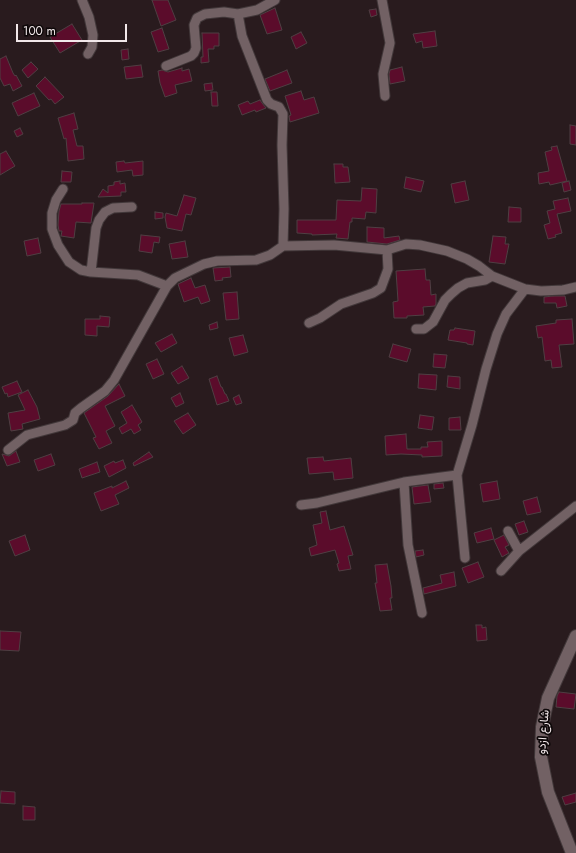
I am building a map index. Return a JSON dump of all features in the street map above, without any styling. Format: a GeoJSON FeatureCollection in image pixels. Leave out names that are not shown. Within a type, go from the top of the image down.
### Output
{"type":"FeatureCollection","features":[{"type":"Feature","properties":{"kind":"street"},"geometry":{"type":"LineString","coordinates":[[82,0],[89,17],[93,35],[92,48],[88,54]]}},
{"type":"Feature","properties":{"kind":"street"},"geometry":{"type":"LineString","coordinates":[[166,66],[194,53],[196,48],[194,25],[197,18],[205,14],[224,12],[238,14],[257,10],[275,0]]}},
{"type":"Feature","properties":{"kind":"street"},"geometry":{"type":"LineString","coordinates":[[382,0],[390,43],[383,74],[385,96]]}},
{"type":"Feature","properties":{"kind":"street"},"geometry":{"type":"LineString","coordinates":[[238,14],[242,36],[267,100],[271,104],[279,107],[283,114],[283,246]]}},
{"type":"Feature","properties":{"kind":"street"},"geometry":{"type":"LineString","coordinates":[[63,189],[56,200],[52,213],[52,229],[58,245],[69,262],[81,270],[138,275],[167,286]]}},
{"type":"Feature","properties":{"kind":"street"},"geometry":{"type":"LineString","coordinates":[[91,272],[96,228],[99,220],[105,212],[113,208],[132,207]]}},
{"type":"Feature","properties":{"kind":"street"},"geometry":{"type":"LineString","coordinates":[[8,450],[27,435],[65,425],[72,420],[80,408],[105,390],[114,380],[167,286],[175,278],[204,264],[217,261],[256,260],[270,255],[283,246],[334,245],[387,250],[406,244],[420,245],[446,251],[473,263],[492,276],[525,289],[540,292],[576,288]]}},
{"type":"Feature","properties":{"kind":"street"},"geometry":{"type":"LineString","coordinates":[[310,323],[341,304],[373,294],[380,288],[388,269],[387,250]]}},
{"type":"Feature","properties":{"kind":"street"},"geometry":{"type":"LineString","coordinates":[[416,329],[424,328],[433,322],[445,300],[458,288],[467,283],[485,280],[492,276]]}},
{"type":"Feature","properties":{"kind":"street"},"geometry":{"type":"LineString","coordinates":[[465,558],[457,475],[497,334],[506,314],[525,289]]}},
{"type":"Feature","properties":{"kind":"street"},"geometry":{"type":"LineString","coordinates":[[301,505],[317,503],[404,482],[457,475]]}},
{"type":"Feature","properties":{"kind":"street"},"geometry":{"type":"LineString","coordinates":[[404,482],[408,545],[422,613]]}},
{"type":"Feature","properties":{"kind":"street"},"geometry":{"type":"LineString","coordinates":[[501,571],[520,551],[576,506]]}},
{"type":"Feature","properties":{"kind":"street"},"geometry":{"type":"LineString","coordinates":[[508,531],[520,551]]}},
{"type":"Feature","properties":{"kind":"street","name":"شارع ازدو"},"geometry":{"type":"LineString","coordinates":[[572,853],[548,792],[541,757],[542,727],[548,698],[576,636]]}},
{"type":"Feature","properties":{"kind":"building"},"geometry":{"type":"Polygon","coordinates":[[[152,0],[168,0],[176,20],[161,26],[152,0]]]}},
{"type":"Feature","properties":{"kind":"building"},"geometry":{"type":"Polygon","coordinates":[[[275,8],[282,30],[267,34],[260,15],[275,8]]]}},
{"type":"Feature","properties":{"kind":"building"},"geometry":{"type":"Polygon","coordinates":[[[376,9],[377,15],[371,17],[369,10],[376,9]]]}},
{"type":"Feature","properties":{"kind":"building"},"geometry":{"type":"Polygon","coordinates":[[[72,24],[82,40],[60,53],[50,37],[72,24]]]}},
{"type":"Feature","properties":{"kind":"building"},"geometry":{"type":"Polygon","coordinates":[[[162,28],[169,49],[158,52],[151,32],[162,28]]]}},
{"type":"Feature","properties":{"kind":"building"},"geometry":{"type":"Polygon","coordinates":[[[435,31],[437,46],[423,48],[422,41],[416,43],[413,34],[435,31]]]}},
{"type":"Feature","properties":{"kind":"building"},"geometry":{"type":"Polygon","coordinates":[[[301,32],[307,43],[296,49],[291,37],[301,32]]]}},
{"type":"Feature","properties":{"kind":"building"},"geometry":{"type":"Polygon","coordinates":[[[202,33],[219,33],[219,46],[214,46],[214,49],[208,49],[209,62],[201,63],[201,57],[203,57],[202,33]]]}},
{"type":"Feature","properties":{"kind":"building"},"geometry":{"type":"Polygon","coordinates":[[[128,49],[129,59],[122,60],[121,50],[128,49]]]}},
{"type":"Feature","properties":{"kind":"building"},"geometry":{"type":"Polygon","coordinates":[[[6,56],[13,73],[15,76],[16,75],[22,86],[13,91],[10,84],[4,86],[0,78],[0,59],[6,56]]]}},
{"type":"Feature","properties":{"kind":"building"},"geometry":{"type":"Polygon","coordinates":[[[31,62],[38,69],[28,78],[22,70],[31,62]]]}},
{"type":"Feature","properties":{"kind":"building"},"geometry":{"type":"Polygon","coordinates":[[[141,65],[143,77],[126,79],[124,67],[141,65]]]}},
{"type":"Feature","properties":{"kind":"building"},"geometry":{"type":"Polygon","coordinates":[[[402,67],[405,81],[390,84],[390,70],[402,67]]]}},
{"type":"Feature","properties":{"kind":"building"},"geometry":{"type":"Polygon","coordinates":[[[182,68],[182,71],[189,69],[192,81],[175,85],[177,93],[165,97],[158,71],[162,70],[168,72],[182,68]]]}},
{"type":"Feature","properties":{"kind":"building"},"geometry":{"type":"Polygon","coordinates":[[[287,70],[292,83],[270,91],[265,79],[287,70]]]}},
{"type":"Feature","properties":{"kind":"building"},"geometry":{"type":"Polygon","coordinates":[[[45,77],[64,97],[55,104],[51,99],[49,100],[36,86],[45,77]]]}},
{"type":"Feature","properties":{"kind":"building"},"geometry":{"type":"Polygon","coordinates":[[[212,83],[213,90],[205,91],[204,84],[212,83]]]}},
{"type":"Feature","properties":{"kind":"building"},"geometry":{"type":"Polygon","coordinates":[[[301,91],[304,100],[314,97],[319,113],[290,122],[289,116],[291,115],[285,96],[301,91]]]}},
{"type":"Feature","properties":{"kind":"building"},"geometry":{"type":"Polygon","coordinates":[[[211,92],[217,92],[218,106],[212,106],[211,92]]]}},
{"type":"Feature","properties":{"kind":"building"},"geometry":{"type":"Polygon","coordinates":[[[34,93],[40,106],[18,116],[12,103],[34,93]]]}},
{"type":"Feature","properties":{"kind":"building"},"geometry":{"type":"Polygon","coordinates":[[[260,100],[266,108],[242,115],[238,105],[248,101],[250,104],[260,100]]]}},
{"type":"Feature","properties":{"kind":"building"},"geometry":{"type":"Polygon","coordinates":[[[74,113],[78,129],[73,130],[77,146],[83,146],[84,159],[68,161],[66,138],[64,139],[58,118],[74,113]]]}},
{"type":"Feature","properties":{"kind":"building"},"geometry":{"type":"Polygon","coordinates":[[[570,125],[576,126],[576,145],[570,144],[570,125]]]}},
{"type":"Feature","properties":{"kind":"building"},"geometry":{"type":"Polygon","coordinates":[[[20,128],[23,134],[17,137],[14,131],[20,128]]]}},
{"type":"Feature","properties":{"kind":"building"},"geometry":{"type":"Polygon","coordinates":[[[557,146],[567,181],[550,185],[549,182],[539,184],[538,173],[549,171],[545,152],[552,150],[551,147],[557,146]]]}},
{"type":"Feature","properties":{"kind":"building"},"geometry":{"type":"Polygon","coordinates":[[[6,151],[15,166],[0,175],[0,154],[6,151]]]}},
{"type":"Feature","properties":{"kind":"building"},"geometry":{"type":"Polygon","coordinates":[[[124,161],[125,163],[143,161],[143,175],[133,176],[132,170],[117,172],[116,162],[124,161]]]}},
{"type":"Feature","properties":{"kind":"building"},"geometry":{"type":"Polygon","coordinates":[[[334,164],[343,164],[343,167],[348,167],[350,182],[335,183],[334,164]]]}},
{"type":"Feature","properties":{"kind":"building"},"geometry":{"type":"Polygon","coordinates":[[[62,171],[72,172],[71,182],[61,182],[62,171]]]}},
{"type":"Feature","properties":{"kind":"building"},"geometry":{"type":"Polygon","coordinates":[[[406,177],[424,181],[421,192],[404,188],[406,177]]]}},
{"type":"Feature","properties":{"kind":"building"},"geometry":{"type":"Polygon","coordinates":[[[120,181],[120,184],[125,183],[126,192],[121,192],[121,196],[98,197],[103,189],[108,193],[108,186],[114,185],[114,182],[120,181]]]}},
{"type":"Feature","properties":{"kind":"building"},"geometry":{"type":"Polygon","coordinates":[[[465,181],[469,200],[455,203],[451,184],[465,181]]]}},
{"type":"Feature","properties":{"kind":"building"},"geometry":{"type":"Polygon","coordinates":[[[569,181],[571,190],[564,192],[562,183],[569,181]]]}},
{"type":"Feature","properties":{"kind":"building"},"geometry":{"type":"Polygon","coordinates":[[[362,188],[377,189],[376,213],[366,212],[365,219],[352,218],[352,222],[350,222],[348,239],[336,238],[337,234],[312,235],[297,233],[297,220],[336,220],[337,200],[361,201],[362,188]]]}},
{"type":"Feature","properties":{"kind":"building"},"geometry":{"type":"Polygon","coordinates":[[[184,195],[196,198],[191,215],[186,214],[182,231],[167,228],[165,217],[166,213],[177,216],[184,195]]]}},
{"type":"Feature","properties":{"kind":"building"},"geometry":{"type":"Polygon","coordinates":[[[568,198],[571,211],[557,214],[562,233],[555,235],[556,237],[548,239],[544,225],[550,223],[547,211],[555,209],[553,201],[568,198]]]}},
{"type":"Feature","properties":{"kind":"building"},"geometry":{"type":"Polygon","coordinates":[[[94,203],[91,223],[76,222],[74,238],[61,236],[62,231],[59,231],[58,225],[61,204],[94,203]]]}},
{"type":"Feature","properties":{"kind":"building"},"geometry":{"type":"Polygon","coordinates":[[[509,207],[521,208],[521,222],[508,222],[509,207]]]}},
{"type":"Feature","properties":{"kind":"building"},"geometry":{"type":"Polygon","coordinates":[[[155,212],[163,213],[163,218],[155,219],[155,212]]]}},
{"type":"Feature","properties":{"kind":"building"},"geometry":{"type":"Polygon","coordinates":[[[367,227],[384,228],[384,238],[399,236],[400,240],[387,244],[367,242],[367,227]]]}},
{"type":"Feature","properties":{"kind":"building"},"geometry":{"type":"Polygon","coordinates":[[[141,235],[160,237],[159,243],[154,242],[152,253],[139,251],[141,235]]]}},
{"type":"Feature","properties":{"kind":"building"},"geometry":{"type":"Polygon","coordinates":[[[493,236],[506,237],[505,244],[509,244],[505,264],[489,262],[493,236]]]}},
{"type":"Feature","properties":{"kind":"building"},"geometry":{"type":"Polygon","coordinates":[[[38,238],[41,253],[27,256],[24,241],[38,238]]]}},
{"type":"Feature","properties":{"kind":"building"},"geometry":{"type":"Polygon","coordinates":[[[185,241],[188,257],[172,259],[169,244],[185,241]]]}},
{"type":"Feature","properties":{"kind":"building"},"geometry":{"type":"Polygon","coordinates":[[[230,267],[231,277],[222,278],[223,280],[215,281],[213,268],[230,267]]]}},
{"type":"Feature","properties":{"kind":"building"},"geometry":{"type":"Polygon","coordinates":[[[425,269],[426,280],[430,280],[431,295],[436,294],[435,306],[423,307],[424,315],[407,316],[407,318],[394,318],[393,302],[398,301],[396,271],[425,269]]]}},
{"type":"Feature","properties":{"kind":"building"},"geometry":{"type":"Polygon","coordinates":[[[191,278],[195,288],[205,285],[210,301],[201,304],[198,297],[184,302],[178,284],[191,278]]]}},
{"type":"Feature","properties":{"kind":"building"},"geometry":{"type":"Polygon","coordinates":[[[237,292],[239,319],[226,320],[223,293],[237,292]]]}},
{"type":"Feature","properties":{"kind":"building"},"geometry":{"type":"Polygon","coordinates":[[[565,296],[567,306],[557,308],[556,303],[544,303],[544,297],[565,296]]]}},
{"type":"Feature","properties":{"kind":"building"},"geometry":{"type":"Polygon","coordinates":[[[100,316],[110,317],[109,327],[97,326],[97,336],[85,335],[85,319],[100,319],[100,316]]]}},
{"type":"Feature","properties":{"kind":"building"},"geometry":{"type":"Polygon","coordinates":[[[572,319],[574,344],[559,345],[562,367],[552,368],[551,360],[545,361],[542,337],[538,338],[536,326],[556,323],[556,320],[572,319]]]}},
{"type":"Feature","properties":{"kind":"building"},"geometry":{"type":"Polygon","coordinates":[[[217,322],[218,328],[210,330],[209,325],[217,322]]]}},
{"type":"Feature","properties":{"kind":"building"},"geometry":{"type":"Polygon","coordinates":[[[455,328],[475,331],[473,345],[448,340],[450,330],[454,330],[455,328]]]}},
{"type":"Feature","properties":{"kind":"building"},"geometry":{"type":"Polygon","coordinates":[[[172,334],[177,343],[161,352],[155,343],[172,334]]]}},
{"type":"Feature","properties":{"kind":"building"},"geometry":{"type":"Polygon","coordinates":[[[243,335],[248,352],[234,356],[229,338],[243,335]]]}},
{"type":"Feature","properties":{"kind":"building"},"geometry":{"type":"Polygon","coordinates":[[[393,344],[411,349],[407,362],[389,357],[393,344]]]}},
{"type":"Feature","properties":{"kind":"building"},"geometry":{"type":"Polygon","coordinates":[[[434,354],[447,355],[445,368],[433,367],[434,354]]]}},
{"type":"Feature","properties":{"kind":"building"},"geometry":{"type":"Polygon","coordinates":[[[157,359],[164,374],[153,379],[146,364],[157,359]]]}},
{"type":"Feature","properties":{"kind":"building"},"geometry":{"type":"Polygon","coordinates":[[[182,366],[189,378],[178,384],[171,373],[182,366]]]}},
{"type":"Feature","properties":{"kind":"building"},"geometry":{"type":"Polygon","coordinates":[[[419,374],[437,375],[436,390],[418,388],[419,374]]]}},
{"type":"Feature","properties":{"kind":"building"},"geometry":{"type":"Polygon","coordinates":[[[217,376],[229,401],[217,405],[209,379],[217,376]]]}},
{"type":"Feature","properties":{"kind":"building"},"geometry":{"type":"Polygon","coordinates":[[[448,376],[460,377],[460,389],[447,387],[448,376]]]}},
{"type":"Feature","properties":{"kind":"building"},"geometry":{"type":"Polygon","coordinates":[[[17,381],[22,392],[8,397],[7,393],[5,394],[2,387],[17,381]]]}},
{"type":"Feature","properties":{"kind":"building"},"geometry":{"type":"Polygon","coordinates":[[[119,384],[125,396],[105,406],[115,426],[106,431],[112,443],[99,449],[93,438],[96,437],[84,413],[108,396],[119,384]]]}},
{"type":"Feature","properties":{"kind":"building"},"geometry":{"type":"Polygon","coordinates":[[[28,390],[37,407],[40,419],[22,424],[23,429],[11,431],[8,413],[25,410],[18,395],[28,390]]]}},
{"type":"Feature","properties":{"kind":"building"},"geometry":{"type":"Polygon","coordinates":[[[180,393],[184,403],[176,407],[171,398],[180,393]]]}},
{"type":"Feature","properties":{"kind":"building"},"geometry":{"type":"Polygon","coordinates":[[[239,395],[242,403],[236,405],[233,398],[239,395]]]}},
{"type":"Feature","properties":{"kind":"building"},"geometry":{"type":"Polygon","coordinates":[[[132,405],[142,422],[138,425],[141,430],[134,434],[131,429],[122,434],[119,428],[127,423],[121,412],[132,405]]]}},
{"type":"Feature","properties":{"kind":"building"},"geometry":{"type":"Polygon","coordinates":[[[188,413],[196,425],[183,434],[174,421],[188,413]]]}},
{"type":"Feature","properties":{"kind":"building"},"geometry":{"type":"Polygon","coordinates":[[[420,415],[434,417],[432,430],[418,428],[420,415]]]}},
{"type":"Feature","properties":{"kind":"building"},"geometry":{"type":"Polygon","coordinates":[[[460,417],[461,430],[449,430],[449,418],[460,417]]]}},
{"type":"Feature","properties":{"kind":"building"},"geometry":{"type":"Polygon","coordinates":[[[406,434],[407,449],[421,449],[421,447],[428,447],[427,442],[442,441],[442,456],[422,457],[422,455],[386,455],[385,436],[406,434]]]}},
{"type":"Feature","properties":{"kind":"building"},"geometry":{"type":"Polygon","coordinates":[[[16,451],[20,462],[7,466],[2,454],[9,456],[16,451]]]}},
{"type":"Feature","properties":{"kind":"building"},"geometry":{"type":"Polygon","coordinates":[[[149,452],[153,457],[134,466],[133,463],[149,452]]]}},
{"type":"Feature","properties":{"kind":"building"},"geometry":{"type":"Polygon","coordinates":[[[51,454],[55,465],[38,471],[34,460],[51,454]]]}},
{"type":"Feature","properties":{"kind":"building"},"geometry":{"type":"Polygon","coordinates":[[[323,457],[324,461],[351,458],[353,478],[334,480],[333,472],[309,474],[307,458],[323,457]]]}},
{"type":"Feature","properties":{"kind":"building"},"geometry":{"type":"Polygon","coordinates":[[[123,460],[126,468],[109,477],[104,466],[114,461],[115,463],[123,460]]]}},
{"type":"Feature","properties":{"kind":"building"},"geometry":{"type":"Polygon","coordinates":[[[97,462],[100,472],[82,478],[79,469],[97,462]]]}},
{"type":"Feature","properties":{"kind":"building"},"geometry":{"type":"Polygon","coordinates":[[[126,481],[129,488],[115,495],[119,504],[101,511],[94,493],[112,486],[112,488],[126,481]]]}},
{"type":"Feature","properties":{"kind":"building"},"geometry":{"type":"Polygon","coordinates":[[[497,481],[500,499],[483,502],[480,484],[497,481]]]}},
{"type":"Feature","properties":{"kind":"building"},"geometry":{"type":"Polygon","coordinates":[[[443,483],[444,488],[434,489],[434,484],[443,483]]]}},
{"type":"Feature","properties":{"kind":"building"},"geometry":{"type":"Polygon","coordinates":[[[428,485],[431,502],[414,504],[412,487],[428,485]]]}},
{"type":"Feature","properties":{"kind":"building"},"geometry":{"type":"Polygon","coordinates":[[[537,497],[541,512],[527,515],[523,501],[537,497]]]}},
{"type":"Feature","properties":{"kind":"building"},"geometry":{"type":"Polygon","coordinates":[[[326,511],[330,530],[344,526],[353,555],[348,556],[351,569],[339,571],[337,564],[339,563],[335,550],[311,556],[309,548],[317,545],[313,525],[322,523],[320,512],[326,511]]]}},
{"type":"Feature","properties":{"kind":"building"},"geometry":{"type":"Polygon","coordinates":[[[524,521],[528,532],[519,535],[515,524],[524,521]]]}},
{"type":"Feature","properties":{"kind":"building"},"geometry":{"type":"Polygon","coordinates":[[[491,528],[494,539],[477,543],[474,533],[491,528]]]}},
{"type":"Feature","properties":{"kind":"building"},"geometry":{"type":"Polygon","coordinates":[[[25,535],[30,550],[15,556],[9,541],[25,535]]]}},
{"type":"Feature","properties":{"kind":"building"},"geometry":{"type":"Polygon","coordinates":[[[504,535],[509,545],[505,547],[509,553],[502,557],[494,540],[504,535]]]}},
{"type":"Feature","properties":{"kind":"building"},"geometry":{"type":"Polygon","coordinates":[[[423,550],[424,555],[416,557],[415,551],[423,550]]]}},
{"type":"Feature","properties":{"kind":"building"},"geometry":{"type":"Polygon","coordinates":[[[478,562],[484,577],[468,583],[462,568],[478,562]]]}},
{"type":"Feature","properties":{"kind":"building"},"geometry":{"type":"Polygon","coordinates":[[[387,564],[391,586],[392,598],[390,598],[392,610],[380,611],[375,583],[377,583],[375,565],[387,564]]]}},
{"type":"Feature","properties":{"kind":"building"},"geometry":{"type":"Polygon","coordinates":[[[454,572],[456,586],[424,594],[423,588],[442,583],[440,575],[454,572]]]}},
{"type":"Feature","properties":{"kind":"building"},"geometry":{"type":"Polygon","coordinates":[[[476,625],[482,625],[482,628],[486,627],[487,640],[477,641],[476,625]]]}},
{"type":"Feature","properties":{"kind":"building"},"geometry":{"type":"Polygon","coordinates":[[[0,631],[21,632],[19,651],[0,650],[0,631]]]}},
{"type":"Feature","properties":{"kind":"building"},"geometry":{"type":"Polygon","coordinates":[[[559,692],[576,694],[574,709],[556,707],[559,692]]]}},
{"type":"Feature","properties":{"kind":"building"},"geometry":{"type":"Polygon","coordinates":[[[1,791],[15,792],[15,804],[0,803],[1,791]]]}},
{"type":"Feature","properties":{"kind":"building"},"geometry":{"type":"Polygon","coordinates":[[[576,793],[576,802],[565,805],[562,797],[576,793]]]}},
{"type":"Feature","properties":{"kind":"building"},"geometry":{"type":"Polygon","coordinates":[[[23,806],[35,807],[35,820],[23,820],[23,806]]]}}]}
